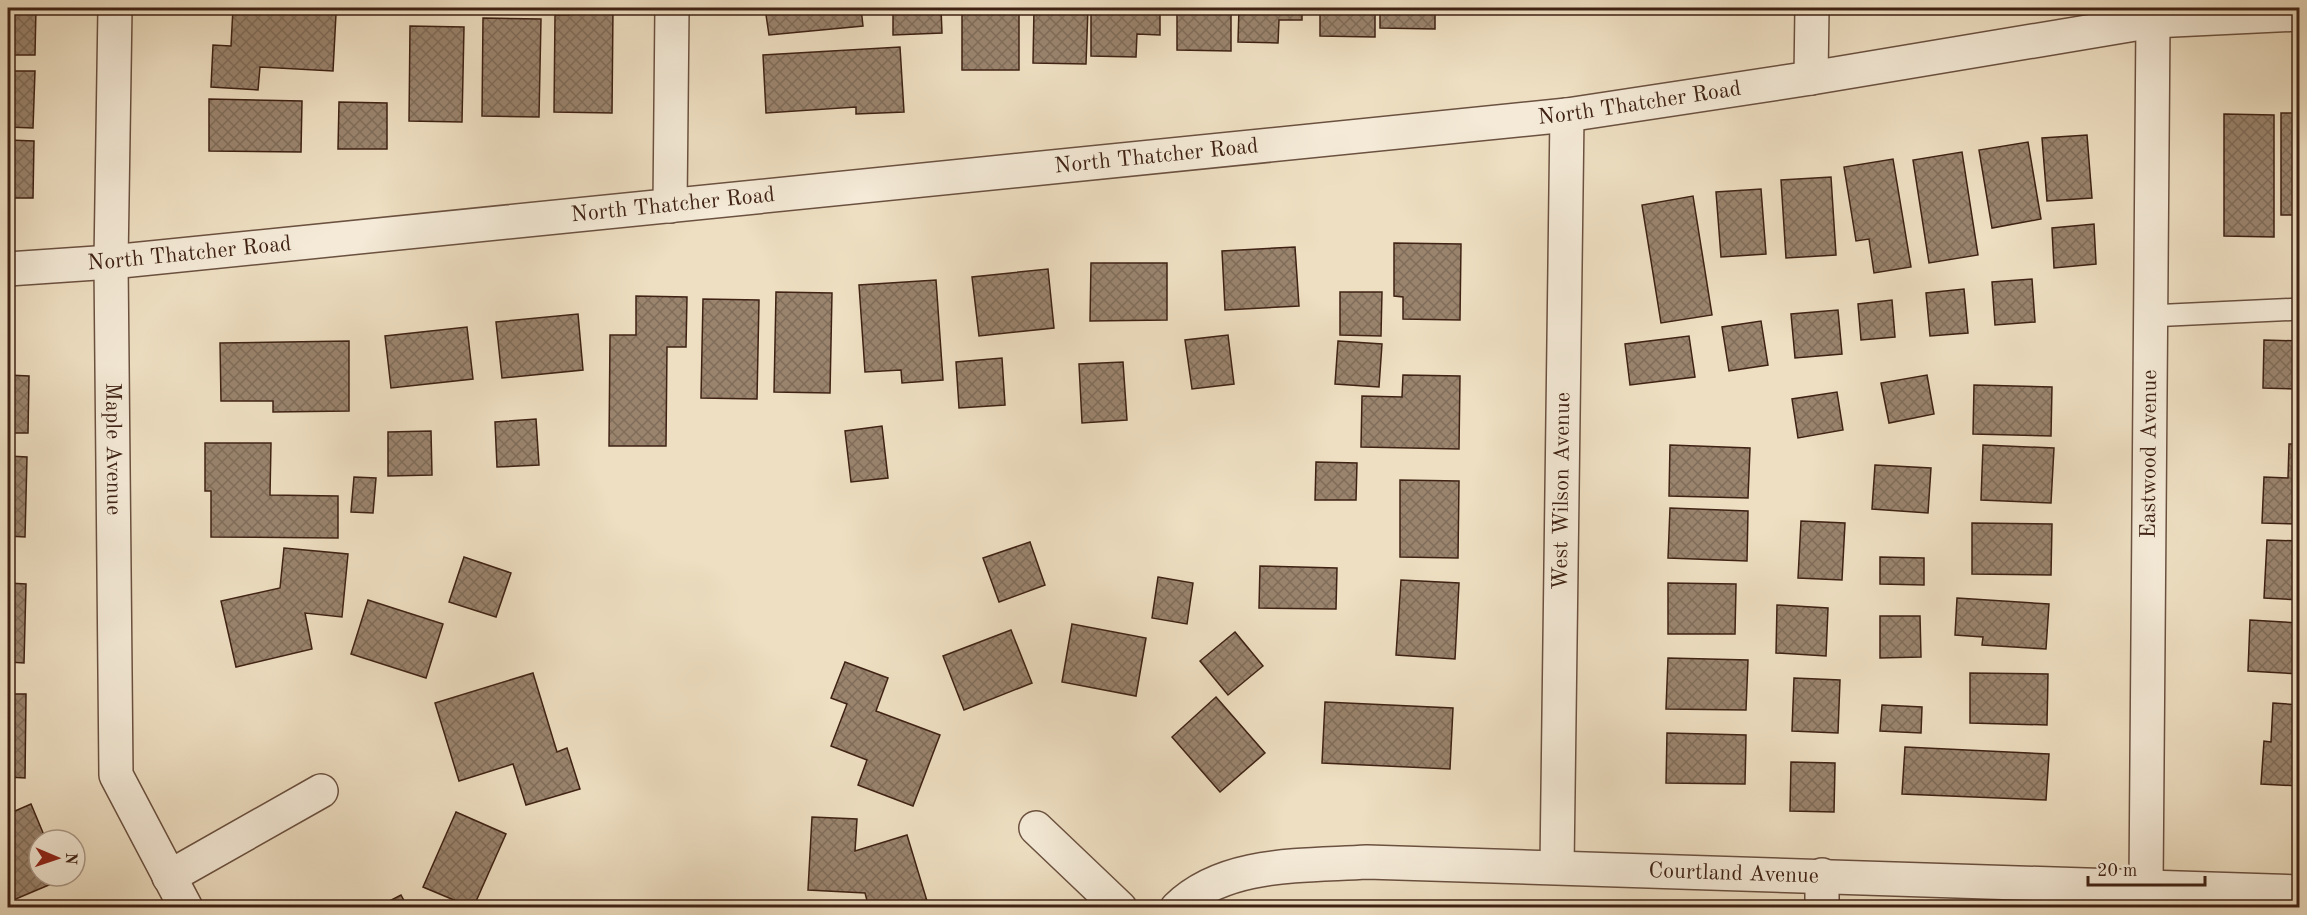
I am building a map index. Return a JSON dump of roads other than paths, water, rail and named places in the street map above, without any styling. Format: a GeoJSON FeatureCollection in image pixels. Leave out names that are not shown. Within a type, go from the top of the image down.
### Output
{"type":"FeatureCollection","features":[{"type":"Feature","properties":{"kind":"street","name":"Maple Avenue"},"geometry":{"type":"LineString","coordinates":[[115,8],[111,262],[116,775],[186,908]]}},
{"type":"Feature","properties":{"kind":"street"},"geometry":{"type":"LineString","coordinates":[[670,206],[672,8]]}},
{"type":"Feature","properties":{"kind":"street"},"geometry":{"type":"LineString","coordinates":[[1811,78],[1812,8]]}},
{"type":"Feature","properties":{"kind":"street","name":"North Thatcher Road"},"geometry":{"type":"LineString","coordinates":[[8,269],[111,262],[1567,115],[1811,78],[2153,21],[2300,14]]}},
{"type":"Feature","properties":{"kind":"street","name":"Eastwood Avenue"},"geometry":{"type":"LineString","coordinates":[[2146,886],[2153,21]]}},
{"type":"Feature","properties":{"kind":"street","name":"West Wilson Avenue"},"geometry":{"type":"LineString","coordinates":[[1557,867],[1567,115]]}},
{"type":"Feature","properties":{"kind":"street"},"geometry":{"type":"LineString","coordinates":[[169,877],[321,790]]}},
{"type":"Feature","properties":{"kind":"street"},"geometry":{"type":"LineString","coordinates":[[1036,828],[1120,908]]}},
{"type":"Feature","properties":{"kind":"street","name":"Courtland Avenue"},"geometry":{"type":"LineString","coordinates":[[1177,908],[1184,901],[1228,876],[1292,867],[1367,862],[2300,892]]}},
{"type":"Feature","properties":{"kind":"street"},"geometry":{"type":"LineString","coordinates":[[1822,876],[1822,908]]}},
{"type":"Feature","properties":{"kind":"lane"},"geometry":{"type":"LineString","coordinates":[[2149,316],[2300,309]]}}]}
